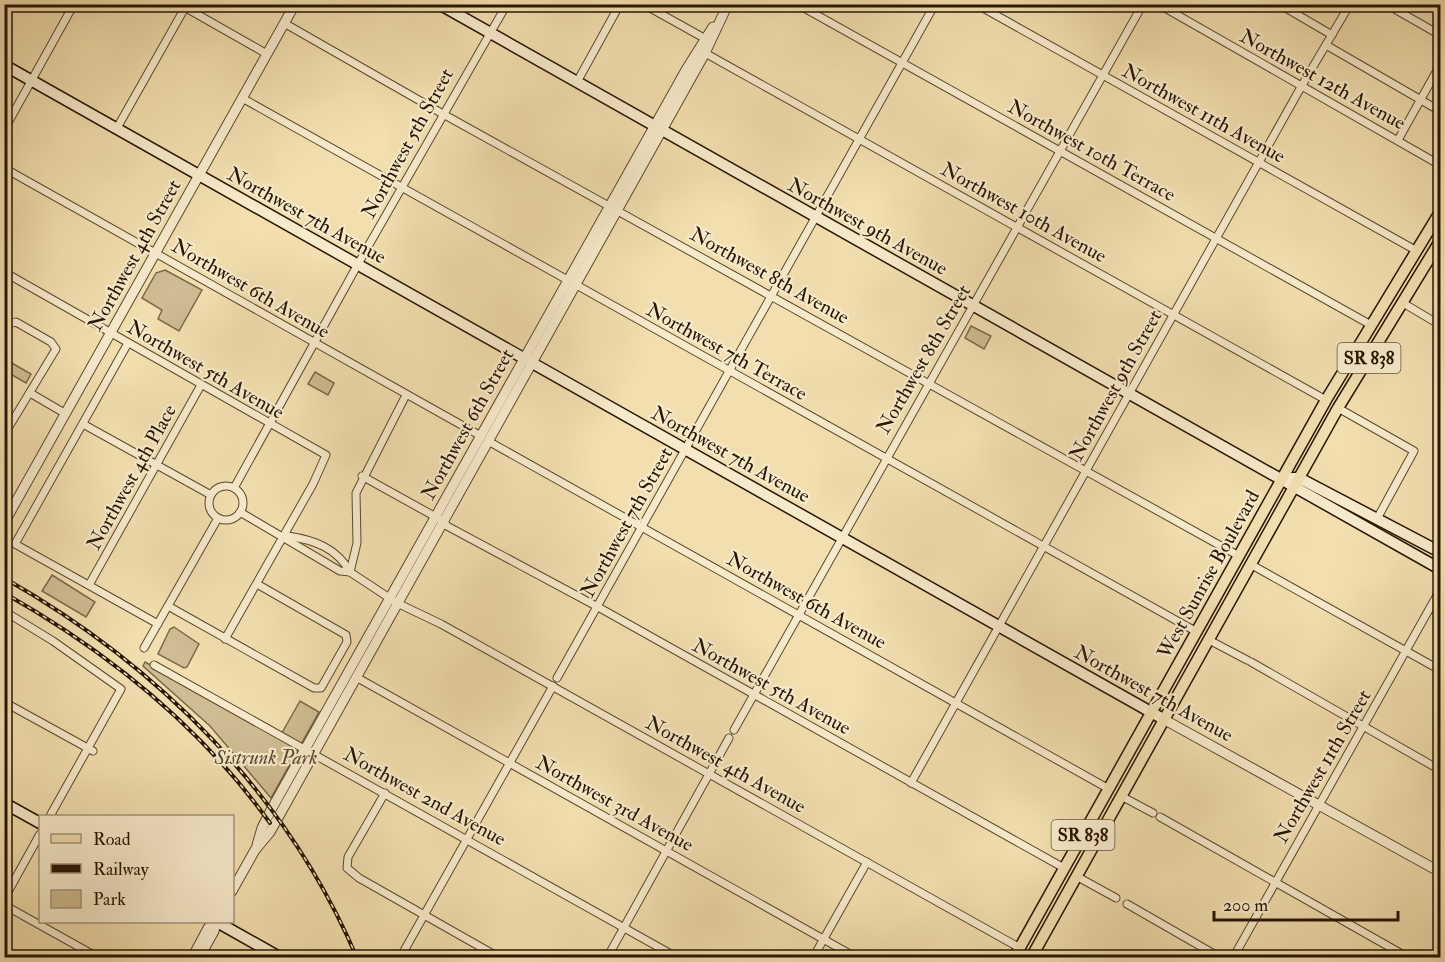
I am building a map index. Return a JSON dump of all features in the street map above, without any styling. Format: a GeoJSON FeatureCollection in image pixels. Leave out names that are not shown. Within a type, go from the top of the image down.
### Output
{"type":"FeatureCollection","features":[{"type":"Feature","properties":{"kind":"main road","name":"Northwest 9th Avenue"},"geometry":{"type":"LineString","coordinates":[[438,4],[814,218],[973,304],[1282,478],[1297,482],[1378,517],[1440,552]]}},
{"type":"Feature","properties":{"kind":"main road","name":"Northwest 7th Avenue"},"geometry":{"type":"LineString","coordinates":[[4,65],[1165,720]]}},
{"type":"Feature","properties":{"kind":"main road","name":"West Sunrise Boulevard"},"geometry":{"type":"LineString","coordinates":[[1017,952],[1326,400],[1440,212]]}},
{"type":"Feature","properties":{"kind":"main road","name":"West Sunrise Boulevard"},"geometry":{"type":"LineString","coordinates":[[1034,957],[1076,876],[1338,408],[1440,241]]}},
{"type":"Feature","properties":{"kind":"main road"},"geometry":{"type":"LineString","coordinates":[[1400,278],[1398,296],[1402,303]]}},
{"type":"Feature","properties":{"kind":"main road","name":"Northwest 9th Avenue"},"geometry":{"type":"LineString","coordinates":[[1297,482],[1440,569]]}},
{"type":"Feature","properties":{"kind":"main road"},"geometry":{"type":"LineString","coordinates":[[4,803],[39,822]]}},
{"type":"Feature","properties":{"kind":"main road"},"geometry":{"type":"LineString","coordinates":[[1064,868],[1069,879],[1068,891]]}},
{"type":"Feature","properties":{"kind":"main road"},"geometry":{"type":"LineString","coordinates":[[220,923],[281,957]]}},
{"type":"Feature","properties":{"kind":"street"},"geometry":{"type":"LineString","coordinates":[[4,130],[74,4]]}},
{"type":"Feature","properties":{"kind":"street","name":"Northwest 4th Street"},"geometry":{"type":"LineString","coordinates":[[4,523],[295,4]]}},
{"type":"Feature","properties":{"kind":"street","name":"Northwest 5th Street"},"geometry":{"type":"LineString","coordinates":[[234,488],[358,264],[507,4]]}},
{"type":"Feature","properties":{"kind":"street"},"geometry":{"type":"LineString","coordinates":[[577,82],[620,4]]}},
{"type":"Feature","properties":{"kind":"street"},"geometry":{"type":"LineString","coordinates":[[643,4],[704,38]]}},
{"type":"Feature","properties":{"kind":"street","name":"Northwest 6th Street"},"geometry":{"type":"LineString","coordinates":[[657,129],[705,53],[728,4]]}},
{"type":"Feature","properties":{"kind":"street","name":"Northwest 10th Terrace"},"geometry":{"type":"LineString","coordinates":[[797,4],[1371,326]]}},
{"type":"Feature","properties":{"kind":"street","name":"Northwest 7th Street"},"geometry":{"type":"LineString","coordinates":[[557,678],[934,4]]}},
{"type":"Feature","properties":{"kind":"street","name":"Northwest 11th Avenue"},"geometry":{"type":"LineString","coordinates":[[976,4],[1417,250]]}},
{"type":"Feature","properties":{"kind":"street","name":"Northwest 8th Street"},"geometry":{"type":"LineString","coordinates":[[734,730],[1143,4]]}},
{"type":"Feature","properties":{"kind":"street","name":"Northwest 12th Avenue"},"geometry":{"type":"LineString","coordinates":[[1158,4],[1440,165]]}},
{"type":"Feature","properties":{"kind":"street"},"geometry":{"type":"LineString","coordinates":[[1279,4],[1332,35]]}},
{"type":"Feature","properties":{"kind":"street","name":"Northwest 9th Street"},"geometry":{"type":"LineString","coordinates":[[910,783],[1258,163],[1350,4]]}},
{"type":"Feature","properties":{"kind":"street"},"geometry":{"type":"LineString","coordinates":[[1386,4],[1440,35]]}},
{"type":"Feature","properties":{"kind":"street"},"geometry":{"type":"LineString","coordinates":[[117,128],[184,6],[267,54]]}},
{"type":"Feature","properties":{"kind":"street","name":"Northwest 6th Street"},"geometry":{"type":"LineString","coordinates":[[310,751],[356,677],[439,519],[657,129],[704,38],[720,20]]}},
{"type":"Feature","properties":{"kind":"street","name":"Northwest 8th Avenue"},"geometry":{"type":"LineString","coordinates":[[285,23],[443,114],[1239,556]]}},
{"type":"Feature","properties":{"kind":"street"},"geometry":{"type":"LineString","coordinates":[[1326,45],[1440,111]]}},
{"type":"Feature","properties":{"kind":"street","name":"Northwest 10th Avenue"},"geometry":{"type":"LineString","coordinates":[[705,53],[1326,400]]}},
{"type":"Feature","properties":{"kind":"street"},"geometry":{"type":"LineString","coordinates":[[1398,141],[1440,65]]}},
{"type":"Feature","properties":{"kind":"street","name":"Northwest 7th Terrace"},"geometry":{"type":"LineString","coordinates":[[242,98],[1197,632]]}},
{"type":"Feature","properties":{"kind":"street","name":"Northwest 6th Avenue"},"geometry":{"type":"LineString","coordinates":[[4,168],[1109,789]]}},
{"type":"Feature","properties":{"kind":"street","name":"Northwest 5th Avenue"},"geometry":{"type":"LineString","coordinates":[[4,272],[326,455],[326,459],[284,536]]}},
{"type":"Feature","properties":{"kind":"street"},"geometry":{"type":"LineString","coordinates":[[1402,303],[1440,326]]}},
{"type":"Feature","properties":{"kind":"street"},"geometry":{"type":"LineString","coordinates":[[4,329],[8,324],[16,322],[51,342],[56,349],[4,435]]}},
{"type":"Feature","properties":{"kind":"street"},"geometry":{"type":"LineString","coordinates":[[128,343],[15,544],[158,624]]}},
{"type":"Feature","properties":{"kind":"street","name":"Northwest 4th Place"},"geometry":{"type":"LineString","coordinates":[[89,585],[201,385]]}},
{"type":"Feature","properties":{"kind":"street"},"geometry":{"type":"LineString","coordinates":[[30,393],[66,414]]}},
{"type":"Feature","properties":{"kind":"street"},"geometry":{"type":"LineString","coordinates":[[350,572],[357,543],[356,493],[362,476],[406,395]]}},
{"type":"Feature","properties":{"kind":"street"},"geometry":{"type":"LineString","coordinates":[[1338,408],[1414,451],[1378,517]]}},
{"type":"Feature","properties":{"kind":"street"},"geometry":{"type":"LineString","coordinates":[[83,424],[211,495]]}},
{"type":"Feature","properties":{"kind":"street","name":"Northwest 5th Avenue"},"geometry":{"type":"LineString","coordinates":[[362,476],[439,519],[447,526],[597,607],[1064,868]]}},
{"type":"Feature","properties":{"kind":"street"},"geometry":{"type":"LineString","coordinates":[[221,486],[234,488],[242,501],[240,512],[228,519],[218,518],[210,510],[211,495],[221,486]]}},
{"type":"Feature","properties":{"kind":"street","name":"Northwest 4th Avenue"},"geometry":{"type":"LineString","coordinates":[[240,512],[340,571],[350,572],[984,927],[1017,952]]}},
{"type":"Feature","properties":{"kind":"street"},"geometry":{"type":"LineString","coordinates":[[144,648],[218,518]]}},
{"type":"Feature","properties":{"kind":"street"},"geometry":{"type":"LineString","coordinates":[[225,639],[284,536]]}},
{"type":"Feature","properties":{"kind":"street","name":"Northwest 4th Avenue"},"geometry":{"type":"LineString","coordinates":[[284,536],[309,540],[329,549],[345,563],[350,572]]}},
{"type":"Feature","properties":{"kind":"street"},"geometry":{"type":"LineString","coordinates":[[1250,564],[1440,670]]}},
{"type":"Feature","properties":{"kind":"street"},"geometry":{"type":"LineString","coordinates":[[168,606],[314,688],[321,687],[347,642],[346,635],[256,584]]}},
{"type":"Feature","properties":{"kind":"street","name":"Northwest 11th Street"},"geometry":{"type":"LineString","coordinates":[[1233,957],[1440,590]]}},
{"type":"Feature","properties":{"kind":"street","name":"Northwest 6th Street"},"geometry":{"type":"LineString","coordinates":[[234,887],[255,850],[267,836],[310,751],[397,599]]}},
{"type":"Feature","properties":{"kind":"street"},"geometry":{"type":"LineString","coordinates":[[4,611],[53,640],[121,689],[91,749],[51,815]]}},
{"type":"Feature","properties":{"kind":"street"},"geometry":{"type":"LineString","coordinates":[[1209,640],[1440,770]]}},
{"type":"Feature","properties":{"kind":"street","name":"Northwest 2nd Avenue"},"geometry":{"type":"LineString","coordinates":[[154,665],[678,957]]}},
{"type":"Feature","properties":{"kind":"street","name":"Northwest 3rd Avenue"},"geometry":{"type":"LineString","coordinates":[[356,677],[857,957]]}},
{"type":"Feature","properties":{"kind":"street"},"geometry":{"type":"LineString","coordinates":[[400,957],[553,686]]}},
{"type":"Feature","properties":{"kind":"street"},"geometry":{"type":"LineString","coordinates":[[4,702],[91,749]]}},
{"type":"Feature","properties":{"kind":"street","name":"Northwest 7th Avenue"},"geometry":{"type":"LineString","coordinates":[[1165,720],[1440,872]]}},
{"type":"Feature","properties":{"kind":"street"},"geometry":{"type":"LineString","coordinates":[[607,957],[729,738]]}},
{"type":"Feature","properties":{"kind":"street"},"geometry":{"type":"LineString","coordinates":[[385,793],[348,857],[347,868],[359,878],[500,957]]}},
{"type":"Feature","properties":{"kind":"street"},"geometry":{"type":"LineString","coordinates":[[1121,796],[1408,957]]}},
{"type":"Feature","properties":{"kind":"street"},"geometry":{"type":"LineString","coordinates":[[4,899],[39,836]]}},
{"type":"Feature","properties":{"kind":"street"},"geometry":{"type":"LineString","coordinates":[[813,957],[867,862]]}},
{"type":"Feature","properties":{"kind":"street"},"geometry":{"type":"LineString","coordinates":[[1076,876],[1116,898]]}},
{"type":"Feature","properties":{"kind":"street"},"geometry":{"type":"LineString","coordinates":[[1127,904],[1221,957]]}},
{"type":"Feature","properties":{"kind":"street"},"geometry":{"type":"LineString","coordinates":[[4,905],[99,957]]}},
{"type":"Feature","properties":{"kind":"street"},"geometry":{"type":"LineString","coordinates":[[192,957],[208,928],[214,923]]}},
{"type":"Feature","properties":{"kind":"street"},"geometry":{"type":"LineString","coordinates":[[199,957],[214,931],[216,923]]}},
{"type":"Feature","properties":{"kind":"green space"},"geometry":{"type":"Polygon","coordinates":[[[165,270],[202,290],[179,331],[158,319],[162,310],[142,298],[156,273],[165,270]]]}},
{"type":"Feature","properties":{"kind":"green space"},"geometry":{"type":"Polygon","coordinates":[[[971,326],[991,336],[984,349],[965,338],[971,326]]]}},
{"type":"Feature","properties":{"kind":"green space"},"geometry":{"type":"Polygon","coordinates":[[[10,362],[31,374],[26,383],[5,371],[10,362]]]}},
{"type":"Feature","properties":{"kind":"green space"},"geometry":{"type":"Polygon","coordinates":[[[315,372],[334,383],[328,395],[308,384],[315,372]]]}},
{"type":"Feature","properties":{"kind":"green space"},"geometry":{"type":"Polygon","coordinates":[[[52,575],[95,602],[86,617],[42,591],[52,575]]]}},
{"type":"Feature","properties":{"kind":"green space"},"geometry":{"type":"Polygon","coordinates":[[[174,627],[199,644],[187,667],[184,668],[158,654],[170,629],[174,627]]]}},
{"type":"Feature","properties":{"kind":"green space","name":"Sistrunk Park"},"geometry":{"type":"Polygon","coordinates":[[[145,662],[279,738],[300,701],[319,712],[271,798],[210,726],[143,666],[145,662]]]}},
{"type":"Feature","properties":{"kind":"railway"},"geometry":{"type":"LineString","coordinates":[[4,578],[61,613],[114,651],[165,693],[212,739],[255,789],[294,842],[328,898],[357,958]]}},
{"type":"Feature","properties":{"kind":"railway"},"geometry":{"type":"LineString","coordinates":[[4,593],[79,640],[150,694],[214,755],[270,823]]}}]}
